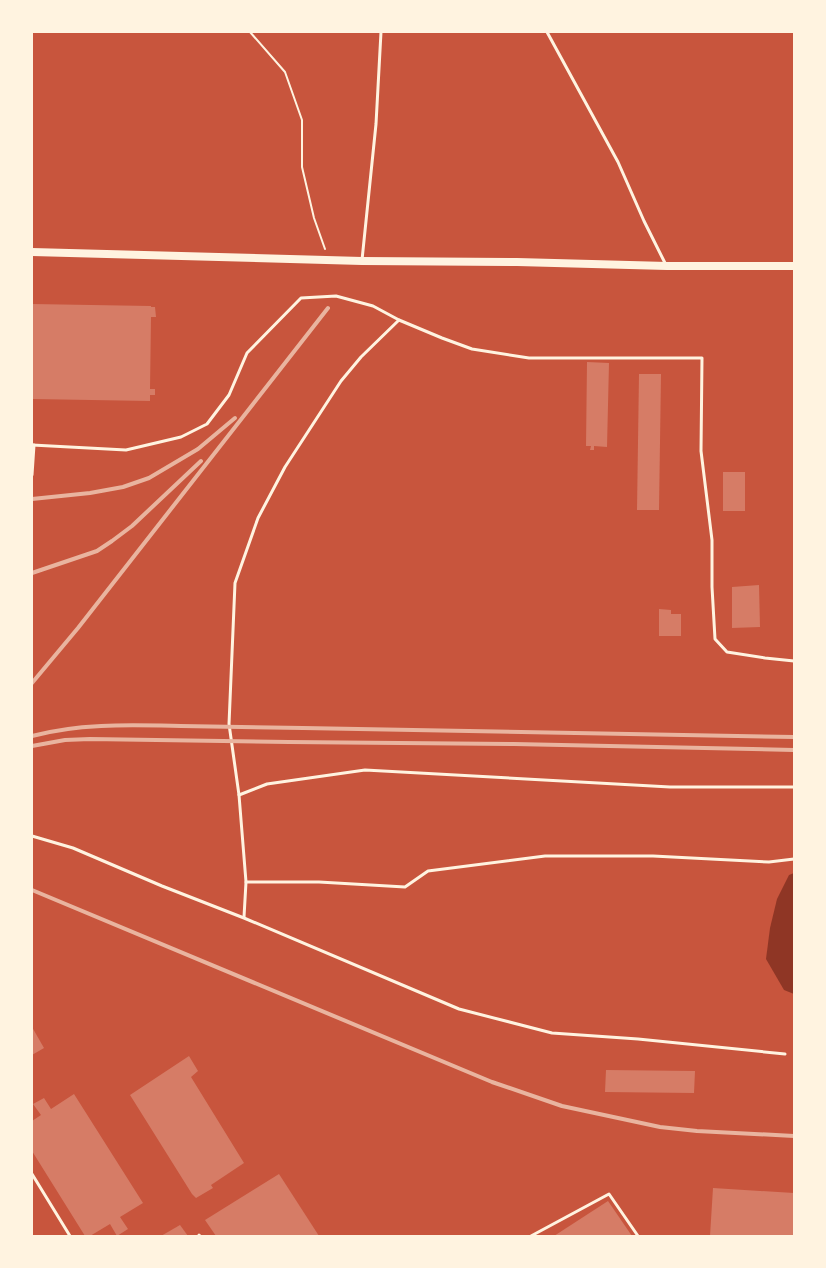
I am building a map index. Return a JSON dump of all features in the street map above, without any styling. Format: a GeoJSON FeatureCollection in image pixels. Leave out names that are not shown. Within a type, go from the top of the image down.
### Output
{"type":"FeatureCollection","features":[{"type":"Feature","properties":{"kind":"main road"},"geometry":{"type":"LineString","coordinates":[[32,252],[362,261],[795,267]]}},
{"type":"Feature","properties":{"kind":"lane"},"geometry":{"type":"LineString","coordinates":[[362,261],[376,124],[381,32]]}},
{"type":"Feature","properties":{"kind":"lane"},"geometry":{"type":"LineString","coordinates":[[547,32],[618,162],[667,266]]}},
{"type":"Feature","properties":{"kind":"lane"},"geometry":{"type":"LineString","coordinates":[[32,475],[33,445],[126,450],[181,437],[207,424],[229,394],[247,353],[301,298],[336,296],[373,306],[399,320],[472,349],[529,358],[702,358],[701,451],[712,540],[712,587],[716,639],[727,652],[795,661]]}},
{"type":"Feature","properties":{"kind":"lane"},"geometry":{"type":"LineString","coordinates":[[244,918],[246,882],[239,795],[229,724],[235,583],[258,518],[285,467],[341,381],[399,320]]}},
{"type":"Feature","properties":{"kind":"lane"},"geometry":{"type":"LineString","coordinates":[[239,795],[267,784],[365,770],[670,786],[795,788]]}},
{"type":"Feature","properties":{"kind":"lane"},"geometry":{"type":"LineString","coordinates":[[32,836],[73,848],[459,1009],[552,1033],[785,1054]]}},
{"type":"Feature","properties":{"kind":"lane"},"geometry":{"type":"LineString","coordinates":[[246,882],[319,882],[405,887],[428,872],[545,856],[653,856],[769,862],[795,859]]}},
{"type":"Feature","properties":{"kind":"lane"},"geometry":{"type":"LineString","coordinates":[[32,1174],[70,1236]]}},
{"type":"Feature","properties":{"kind":"lane"},"geometry":{"type":"LineString","coordinates":[[531,1236],[609,1194],[638,1236]]}},
{"type":"Feature","properties":{"kind":"path"},"geometry":{"type":"LineString","coordinates":[[250,32],[285,72],[299,110],[302,120],[302,167],[314,218],[328,259]]}},
{"type":"Feature","properties":{"kind":"shaded area"},"geometry":{"type":"Polygon","coordinates":[[[794,873],[794,994],[784,990],[766,959],[777,899],[789,875],[794,873]]]}},
{"type":"Feature","properties":{"kind":"building"},"geometry":{"type":"Polygon","coordinates":[[[32,304],[155,307],[156,317],[151,317],[150,389],[155,389],[155,395],[150,395],[150,401],[32,399],[32,304]]]}},
{"type":"Feature","properties":{"kind":"building"},"geometry":{"type":"Polygon","coordinates":[[[587,362],[609,363],[607,447],[594,446],[594,450],[590,450],[591,446],[586,446],[587,362]]]}},
{"type":"Feature","properties":{"kind":"building"},"geometry":{"type":"Polygon","coordinates":[[[639,374],[661,374],[659,510],[637,510],[639,374]]]}},
{"type":"Feature","properties":{"kind":"building"},"geometry":{"type":"Polygon","coordinates":[[[723,472],[745,472],[745,511],[723,511],[723,472]]]}},
{"type":"Feature","properties":{"kind":"building"},"geometry":{"type":"Polygon","coordinates":[[[759,585],[760,627],[732,628],[732,587],[759,585]]]}},
{"type":"Feature","properties":{"kind":"building"},"geometry":{"type":"Polygon","coordinates":[[[659,609],[671,610],[671,614],[681,614],[681,636],[659,636],[659,609]]]}},
{"type":"Feature","properties":{"kind":"building"},"geometry":{"type":"Polygon","coordinates":[[[32,1027],[44,1048],[32,1055],[32,1027]]]}},
{"type":"Feature","properties":{"kind":"building"},"geometry":{"type":"Polygon","coordinates":[[[189,1056],[198,1071],[191,1077],[244,1163],[211,1185],[213,1188],[196,1198],[130,1095],[189,1056]]]}},
{"type":"Feature","properties":{"kind":"building"},"geometry":{"type":"Polygon","coordinates":[[[606,1070],[695,1071],[694,1093],[605,1092],[606,1070]]]}},
{"type":"Feature","properties":{"kind":"building"},"geometry":{"type":"Polygon","coordinates":[[[74,1094],[143,1203],[120,1217],[128,1229],[117,1236],[110,1224],[90,1236],[85,1236],[32,1151],[32,1121],[41,1115],[33,1104],[44,1098],[51,1109],[74,1094]]]}},
{"type":"Feature","properties":{"kind":"building"},"geometry":{"type":"Polygon","coordinates":[[[279,1174],[319,1236],[216,1236],[205,1220],[279,1174]]]}},
{"type":"Feature","properties":{"kind":"building"},"geometry":{"type":"Polygon","coordinates":[[[713,1188],[794,1193],[794,1236],[710,1236],[713,1188]]]}},
{"type":"Feature","properties":{"kind":"building"},"geometry":{"type":"Polygon","coordinates":[[[608,1201],[632,1236],[554,1236],[608,1201]]]}},
{"type":"Feature","properties":{"kind":"building"},"geometry":{"type":"Polygon","coordinates":[[[180,1225],[188,1236],[161,1236],[180,1225]]]}},
{"type":"Feature","properties":{"kind":"railway"},"geometry":{"type":"LineString","coordinates":[[32,683],[78,628],[328,308]]}},
{"type":"Feature","properties":{"kind":"railway"},"geometry":{"type":"LineString","coordinates":[[32,499],[90,493],[123,487],[149,478],[198,449],[235,418]]}},
{"type":"Feature","properties":{"kind":"railway"},"geometry":{"type":"LineString","coordinates":[[32,573],[97,551],[132,526],[201,461]]}},
{"type":"Feature","properties":{"kind":"railway"},"geometry":{"type":"LineString","coordinates":[[32,736],[87,727],[143,725],[794,737]]}},
{"type":"Feature","properties":{"kind":"railway"},"geometry":{"type":"LineString","coordinates":[[32,746],[65,740],[90,739],[794,750]]}},
{"type":"Feature","properties":{"kind":"railway"},"geometry":{"type":"LineString","coordinates":[[32,890],[492,1082],[562,1106],[660,1127],[794,1136]]}}]}
